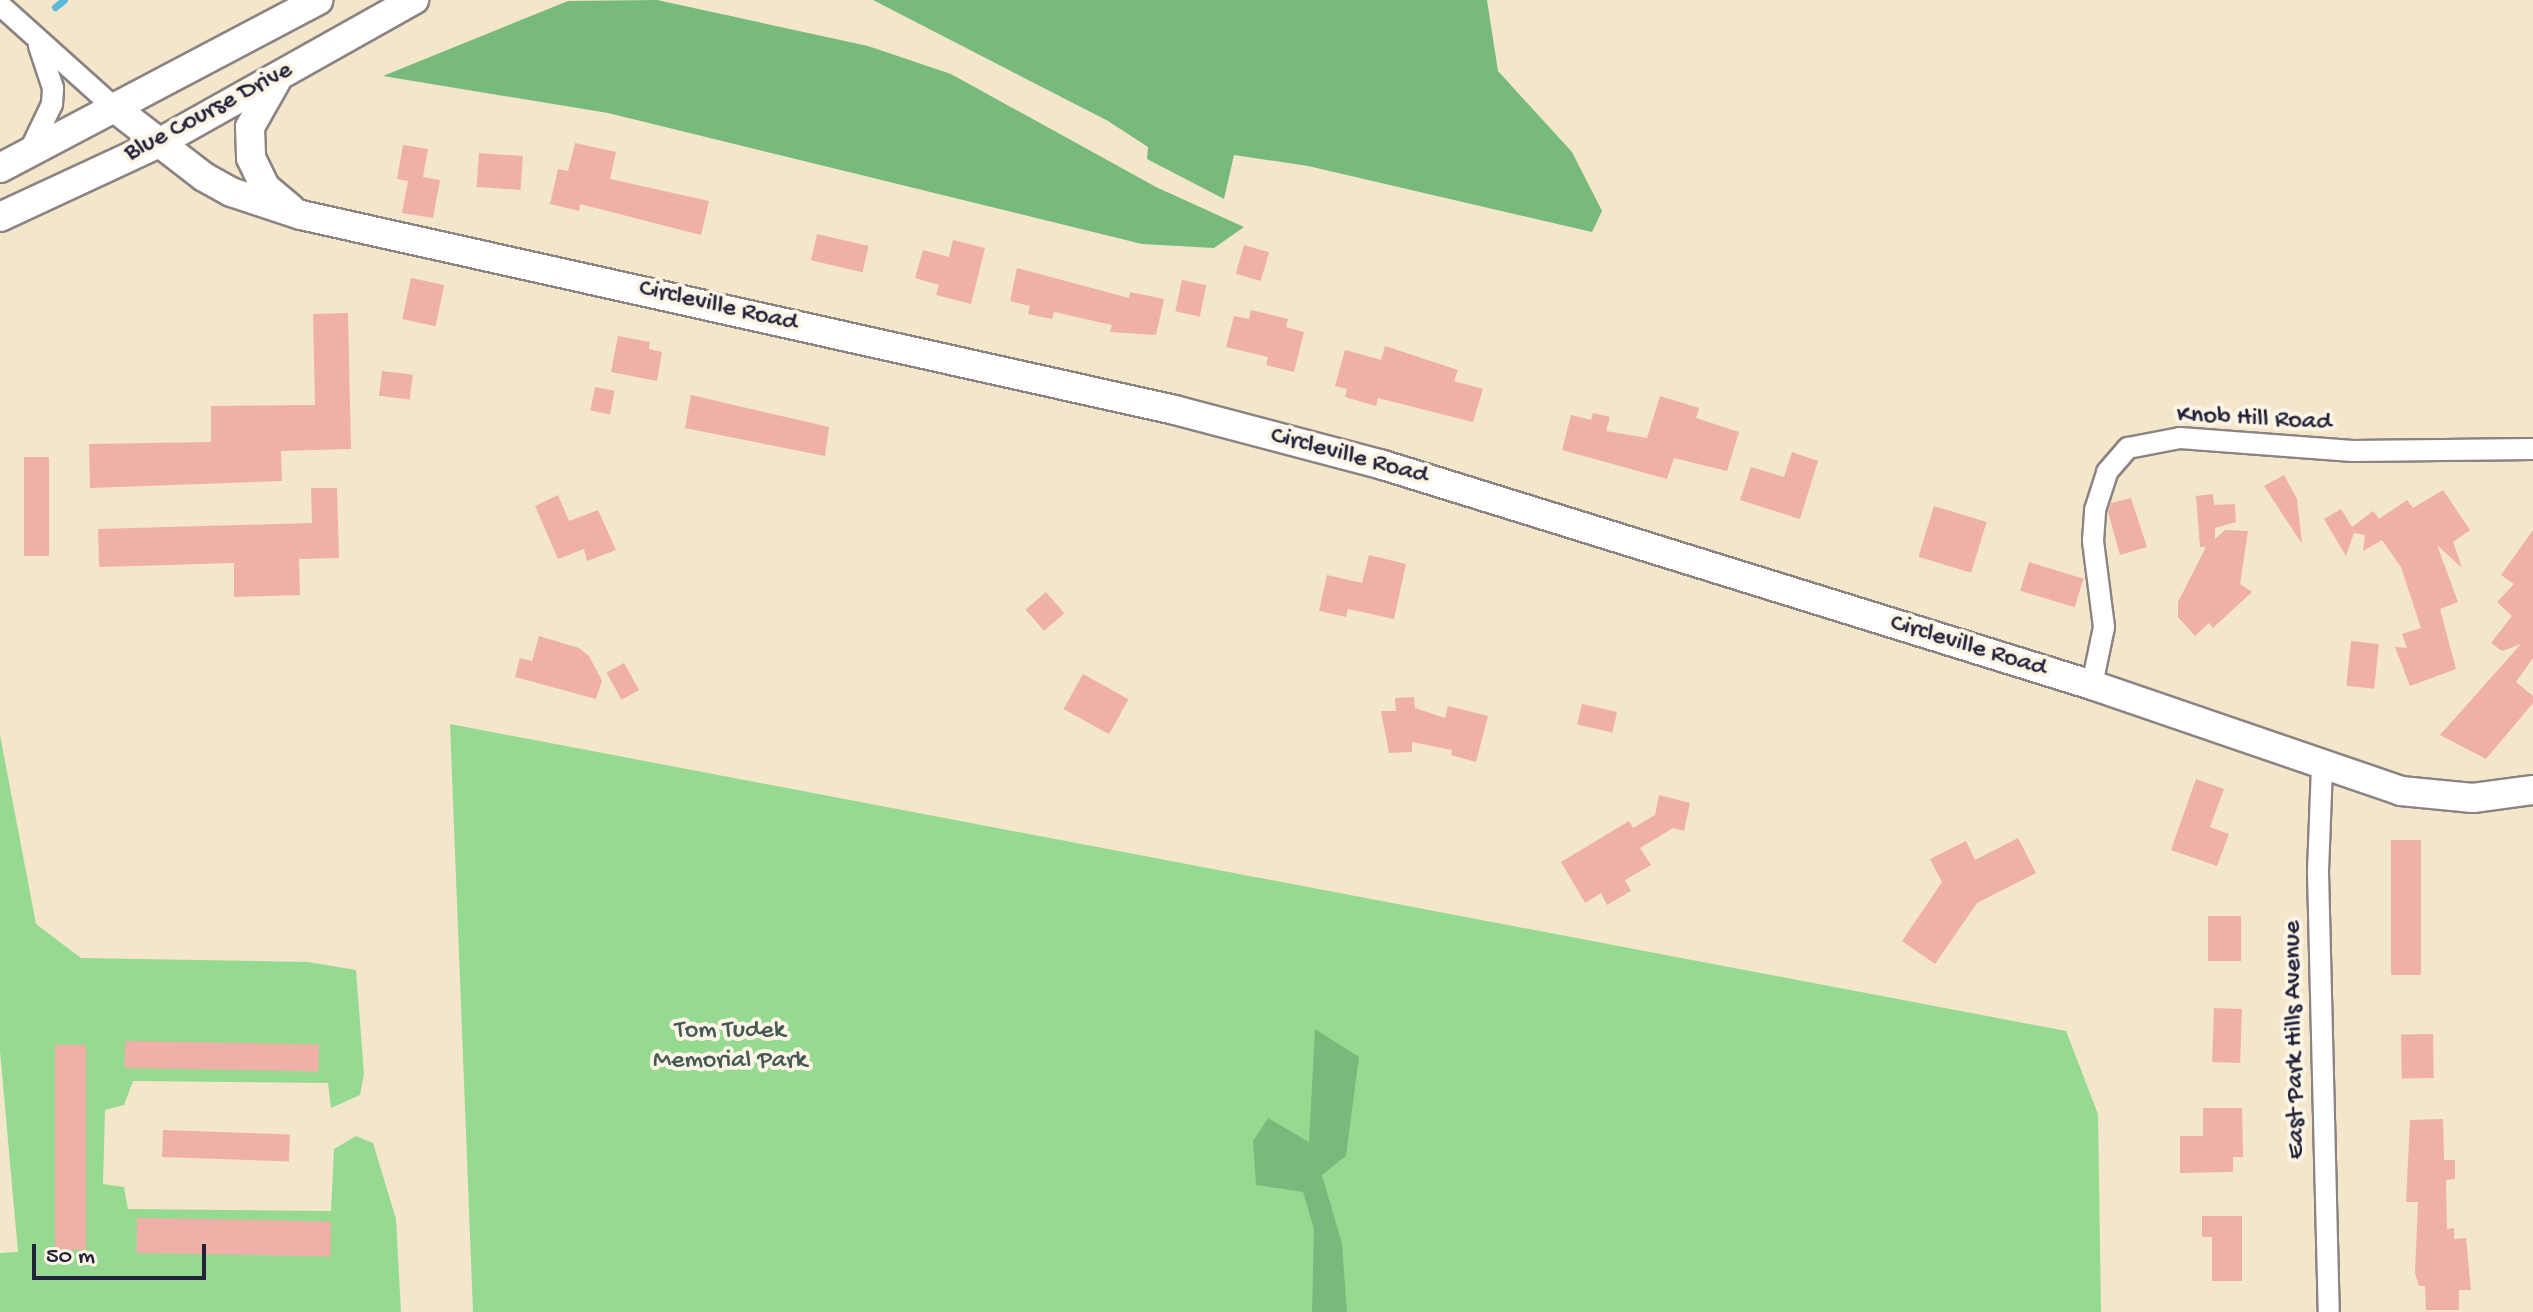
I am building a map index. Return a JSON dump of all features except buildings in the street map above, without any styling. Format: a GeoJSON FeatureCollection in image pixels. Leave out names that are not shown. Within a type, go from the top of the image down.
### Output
{"type":"FeatureCollection","features":[{"type":"Feature","properties":{"kind":"street","name":"Blue Course Drive"},"geometry":{"type":"LineString","coordinates":[[0,168],[318,0]]}},
{"type":"Feature","properties":{"kind":"street","name":"Blue Course Drive"},"geometry":{"type":"LineString","coordinates":[[0,217],[157,144],[414,0]]}},
{"type":"Feature","properties":{"kind":"street"},"geometry":{"type":"LineString","coordinates":[[0,5],[116,109]]}},
{"type":"Feature","properties":{"kind":"street"},"geometry":{"type":"LineString","coordinates":[[26,155],[41,134],[52,104],[49,68],[36,39]]}},
{"type":"Feature","properties":{"kind":"street"},"geometry":{"type":"LineString","coordinates":[[282,73],[254,115],[251,158],[265,187],[301,215]]}},
{"type":"Feature","properties":{"kind":"street","name":"Circleville Road"},"geometry":{"type":"LineString","coordinates":[[116,109],[157,144],[231,192],[301,215],[1175,410],[1368,461],[2092,685],[2322,767],[2440,797],[2533,790]]}},
{"type":"Feature","properties":{"kind":"street","name":"Knob Hill Road"},"geometry":{"type":"LineString","coordinates":[[2092,685],[2104,627],[2093,541],[2095,510],[2107,472],[2128,448],[2180,438],[2353,451],[2533,449]]}},
{"type":"Feature","properties":{"kind":"street","name":"East Park Hills Avenue"},"geometry":{"type":"LineString","coordinates":[[2322,767],[2318,872],[2329,1312]]}},
{"type":"Feature","properties":{"kind":"green space"},"geometry":{"type":"Polygon","coordinates":[[[657,0],[868,46],[951,74],[1156,187],[1244,227],[1214,248],[1142,244],[608,113],[383,76],[568,1],[657,0]]]}},
{"type":"Feature","properties":{"kind":"green space"},"geometry":{"type":"Polygon","coordinates":[[[873,0],[1487,0],[1498,71],[1572,152],[1602,211],[1592,232],[1308,166],[1234,155],[1224,199],[1147,159],[1148,147],[1108,121],[873,0]]]}},
{"type":"Feature","properties":{"kind":"green space","name":"Tom Tudek Memorial Park"},"geometry":{"type":"Polygon","coordinates":[[[450,724],[2066,1031],[2098,1114],[2101,1312],[473,1312],[450,724]]]}},
{"type":"Feature","properties":{"kind":"green space"},"geometry":{"type":"Polygon","coordinates":[[[0,735],[36,924],[81,958],[308,962],[356,970],[364,1074],[360,1095],[331,1108],[328,1083],[133,1081],[124,1105],[105,1110],[103,1184],[124,1187],[128,1209],[331,1211],[334,1149],[356,1136],[373,1143],[396,1219],[401,1312],[0,1312],[0,1253],[18,1252],[0,1051],[0,735]]]}},
{"type":"Feature","properties":{"kind":"green space"},"geometry":{"type":"Polygon","coordinates":[[[1315,1029],[1359,1057],[1346,1156],[1322,1175],[1342,1244],[1347,1312],[1312,1312],[1314,1229],[1303,1192],[1256,1185],[1253,1141],[1268,1118],[1309,1142],[1315,1029]]]}},
{"type":"Feature","properties":{"kind":"waterway"},"geometry":{"type":"LineString","coordinates":[[55,7],[64,0]]}}]}
